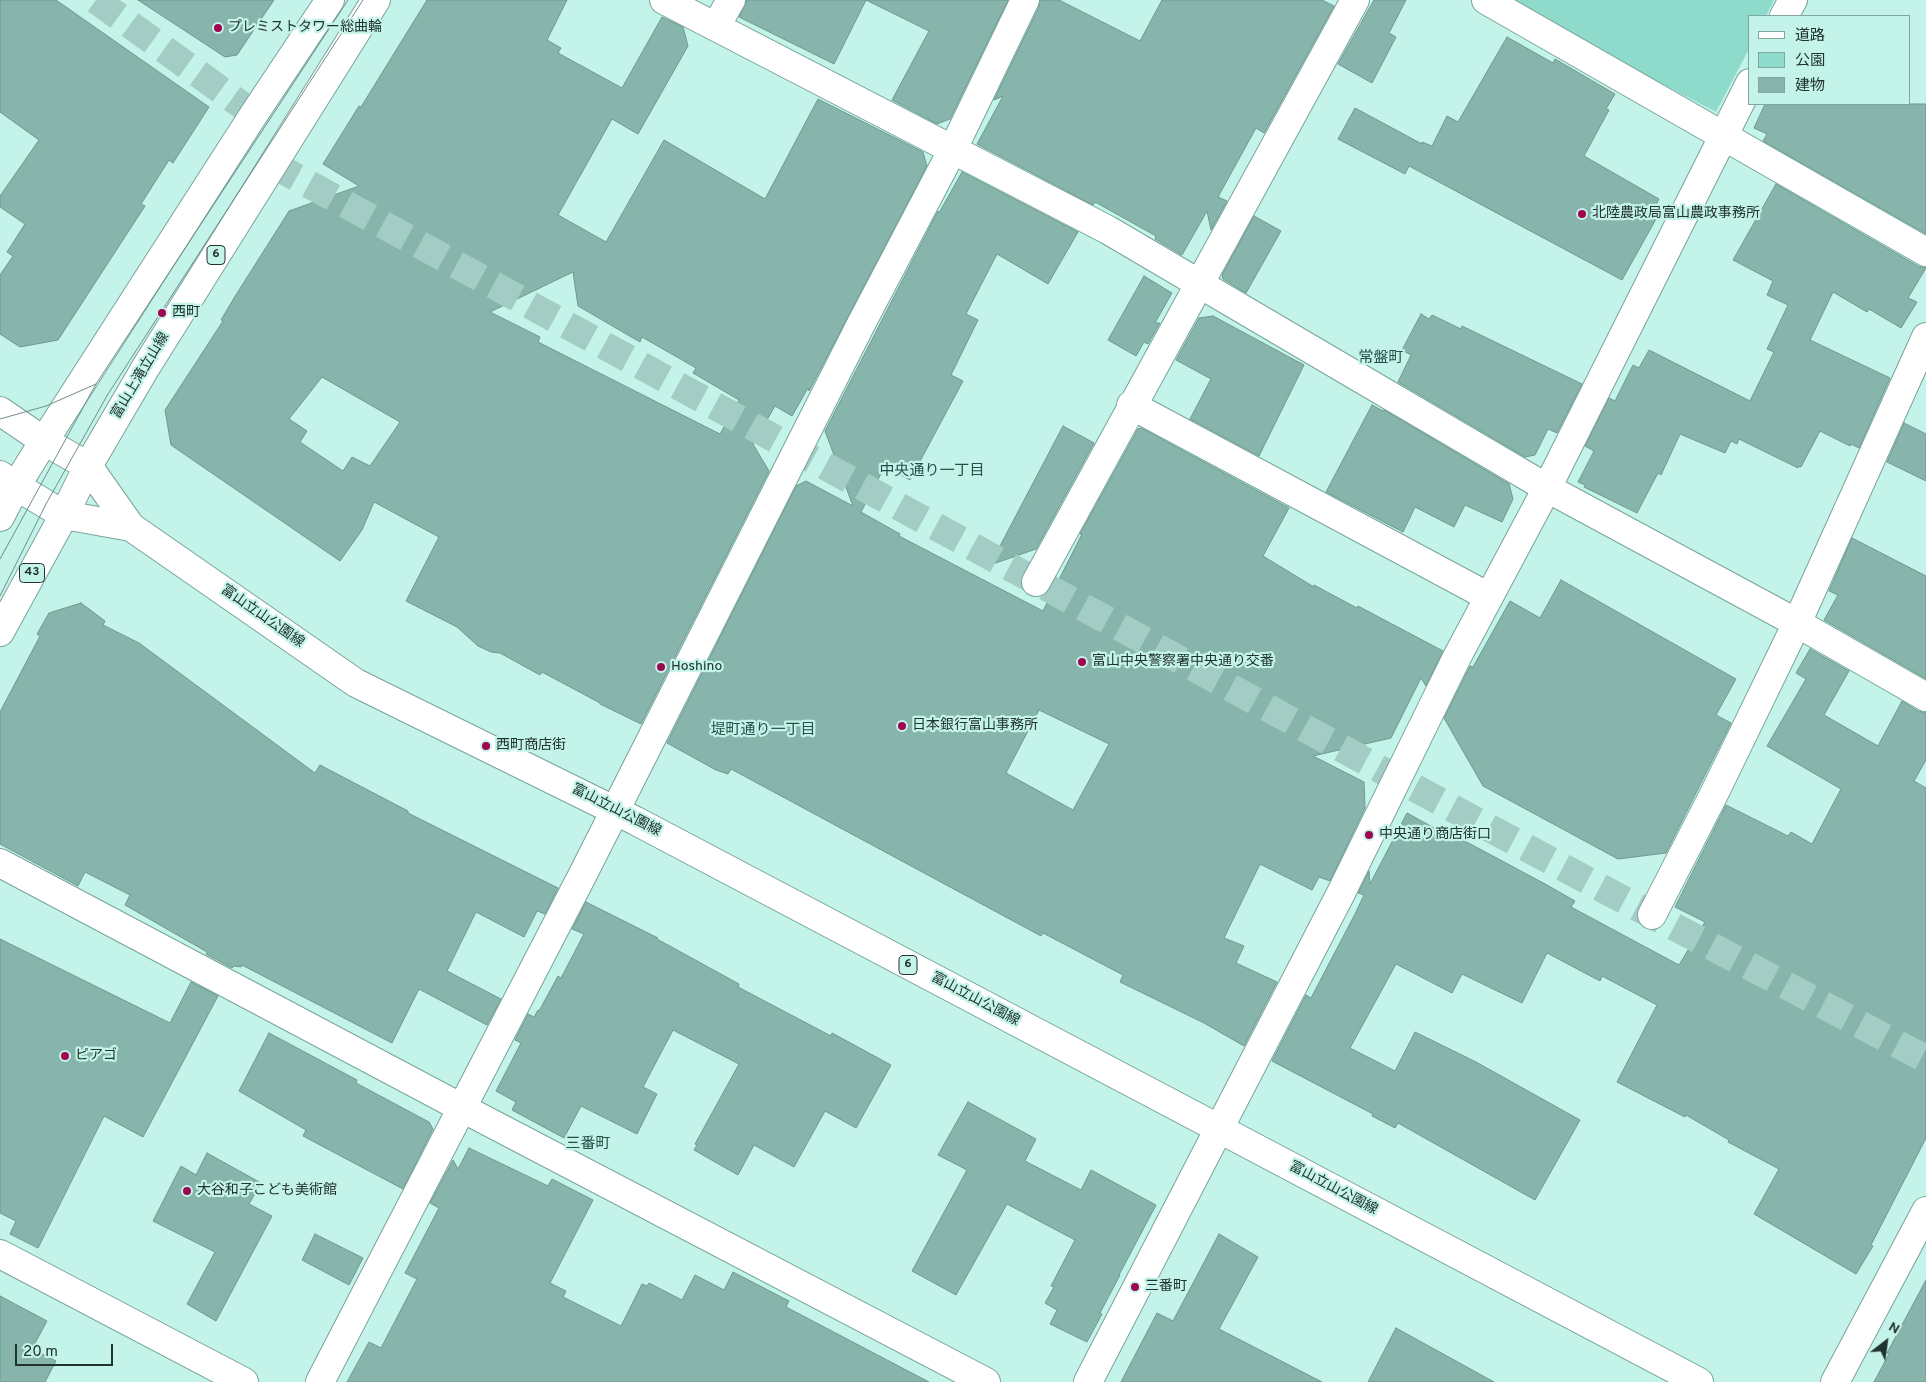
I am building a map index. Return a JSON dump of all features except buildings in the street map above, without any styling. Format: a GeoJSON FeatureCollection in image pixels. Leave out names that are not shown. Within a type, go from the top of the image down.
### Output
{"type":"FeatureCollection","features":[{"type":"Feature","properties":{"kind":"street"},"geometry":{"type":"LineString","coordinates":[[0,517],[8,480],[44,441],[330,0]]}},
{"type":"Feature","properties":{"kind":"street","name":"富山上滝立山線"},"geometry":{"type":"LineString","coordinates":[[0,632],[64,515],[88,466],[146,367],[376,0]]}},
{"type":"Feature","properties":{"kind":"street"},"geometry":{"type":"LineString","coordinates":[[664,0],[953,148],[1108,230],[1547,488],[1797,623],[1926,697]]}},
{"type":"Feature","properties":{"kind":"street"},"geometry":{"type":"LineString","coordinates":[[716,26],[731,0]]}},
{"type":"Feature","properties":{"kind":"street"},"geometry":{"type":"LineString","coordinates":[[320,1382],[615,810],[860,326],[953,148],[1025,0]]}},
{"type":"Feature","properties":{"kind":"street"},"geometry":{"type":"LineString","coordinates":[[1036,582],[1131,405],[1200,285],[1355,0]]}},
{"type":"Feature","properties":{"kind":"street"},"geometry":{"type":"LineString","coordinates":[[1486,0],[1926,252]]}},
{"type":"Feature","properties":{"kind":"street"},"geometry":{"type":"LineString","coordinates":[[1785,15],[1793,0]]}},
{"type":"Feature","properties":{"kind":"street"},"geometry":{"type":"LineString","coordinates":[[1088,1382],[1135,1287],[1370,836],[1457,657],[1547,488],[1748,87]]}},
{"type":"Feature","properties":{"kind":"street"},"geometry":{"type":"LineString","coordinates":[[1652,915],[1714,794],[1797,623],[1926,337]]}},
{"type":"Feature","properties":{"kind":"street"},"geometry":{"type":"LineString","coordinates":[[1131,405],[1489,597]]}},
{"type":"Feature","properties":{"kind":"street","name":"富山立山公園線"},"geometry":{"type":"LineString","coordinates":[[0,411],[44,441],[88,466],[131,527],[356,683],[615,810],[1699,1382]]}},
{"type":"Feature","properties":{"kind":"street","name":"富山立山公園線"},"geometry":{"type":"LineString","coordinates":[[8,480],[64,515],[131,527]]}},
{"type":"Feature","properties":{"kind":"street"},"geometry":{"type":"LineString","coordinates":[[0,863],[462,1108],[986,1382]]}},
{"type":"Feature","properties":{"kind":"street"},"geometry":{"type":"LineString","coordinates":[[1835,1382],[1926,1212]]}},
{"type":"Feature","properties":{"kind":"street"},"geometry":{"type":"LineString","coordinates":[[0,1254],[244,1382]]}},
{"type":"Feature","properties":{"kind":"green space"},"geometry":{"type":"Polygon","coordinates":[[[1501,0],[1774,0],[1766,15],[1748,15],[1748,51],[1716,112],[1501,0]]]}},
{"type":"Feature","properties":{"kind":"tunnel"},"geometry":{"type":"LineString","coordinates":[[96,0],[254,114]]}},
{"type":"Feature","properties":{"kind":"tunnel"},"geometry":{"type":"LineString","coordinates":[[272,164],[1398,779],[1926,1059]]}},
{"type":"Feature","properties":{"kind":"tram line"},"geometry":{"type":"LineString","coordinates":[[0,559],[96,384],[348,0]]}},
{"type":"Feature","properties":{"kind":"tram line"},"geometry":{"type":"LineString","coordinates":[[0,596],[46,504],[108,394],[363,0]]}},
{"type":"Feature","properties":{"kind":"tram line"},"geometry":{"type":"LineString","coordinates":[[0,419],[46,406],[96,384]]}},
{"type":"Feature","properties":{"kind":"place","name":"プレミストタワー総曲輪"},"geometry":{"type":"Point","coordinates":[218,28]}},
{"type":"Feature","properties":{"kind":"place","name":"北陸農政局富山農政事務所"},"geometry":{"type":"Point","coordinates":[1582,214]}},
{"type":"Feature","properties":{"kind":"place","name":"西町"},"geometry":{"type":"Point","coordinates":[162,313]}},
{"type":"Feature","properties":{"kind":"place","name":"富山中央警察署中央通り交番"},"geometry":{"type":"Point","coordinates":[1082,662]}},
{"type":"Feature","properties":{"kind":"place","name":"Hoshino"},"geometry":{"type":"Point","coordinates":[661,667]}},
{"type":"Feature","properties":{"kind":"place","name":"日本銀行富山事務所"},"geometry":{"type":"Point","coordinates":[902,726]}},
{"type":"Feature","properties":{"kind":"place","name":"西町商店街"},"geometry":{"type":"Point","coordinates":[486,746]}},
{"type":"Feature","properties":{"kind":"place","name":"中央通り商店街口"},"geometry":{"type":"Point","coordinates":[1369,835]}},
{"type":"Feature","properties":{"kind":"place","name":"ピアゴ"},"geometry":{"type":"Point","coordinates":[65,1056]}},
{"type":"Feature","properties":{"kind":"place","name":"大谷和子こども美術館"},"geometry":{"type":"Point","coordinates":[187,1191]}},
{"type":"Feature","properties":{"kind":"place","name":"三番町"},"geometry":{"type":"Point","coordinates":[1135,1287]}},
{"type":"Feature","properties":{"kind":"district","name":"常盤町"},"geometry":{"type":"Point","coordinates":[1381,359]}},
{"type":"Feature","properties":{"kind":"district","name":"中央通り一丁目"},"geometry":{"type":"Point","coordinates":[932,472]}},
{"type":"Feature","properties":{"kind":"district","name":"堤町通り一丁目"},"geometry":{"type":"Point","coordinates":[763,731]}},
{"type":"Feature","properties":{"kind":"district","name":"三番町"},"geometry":{"type":"Point","coordinates":[588,1145]}}]}
